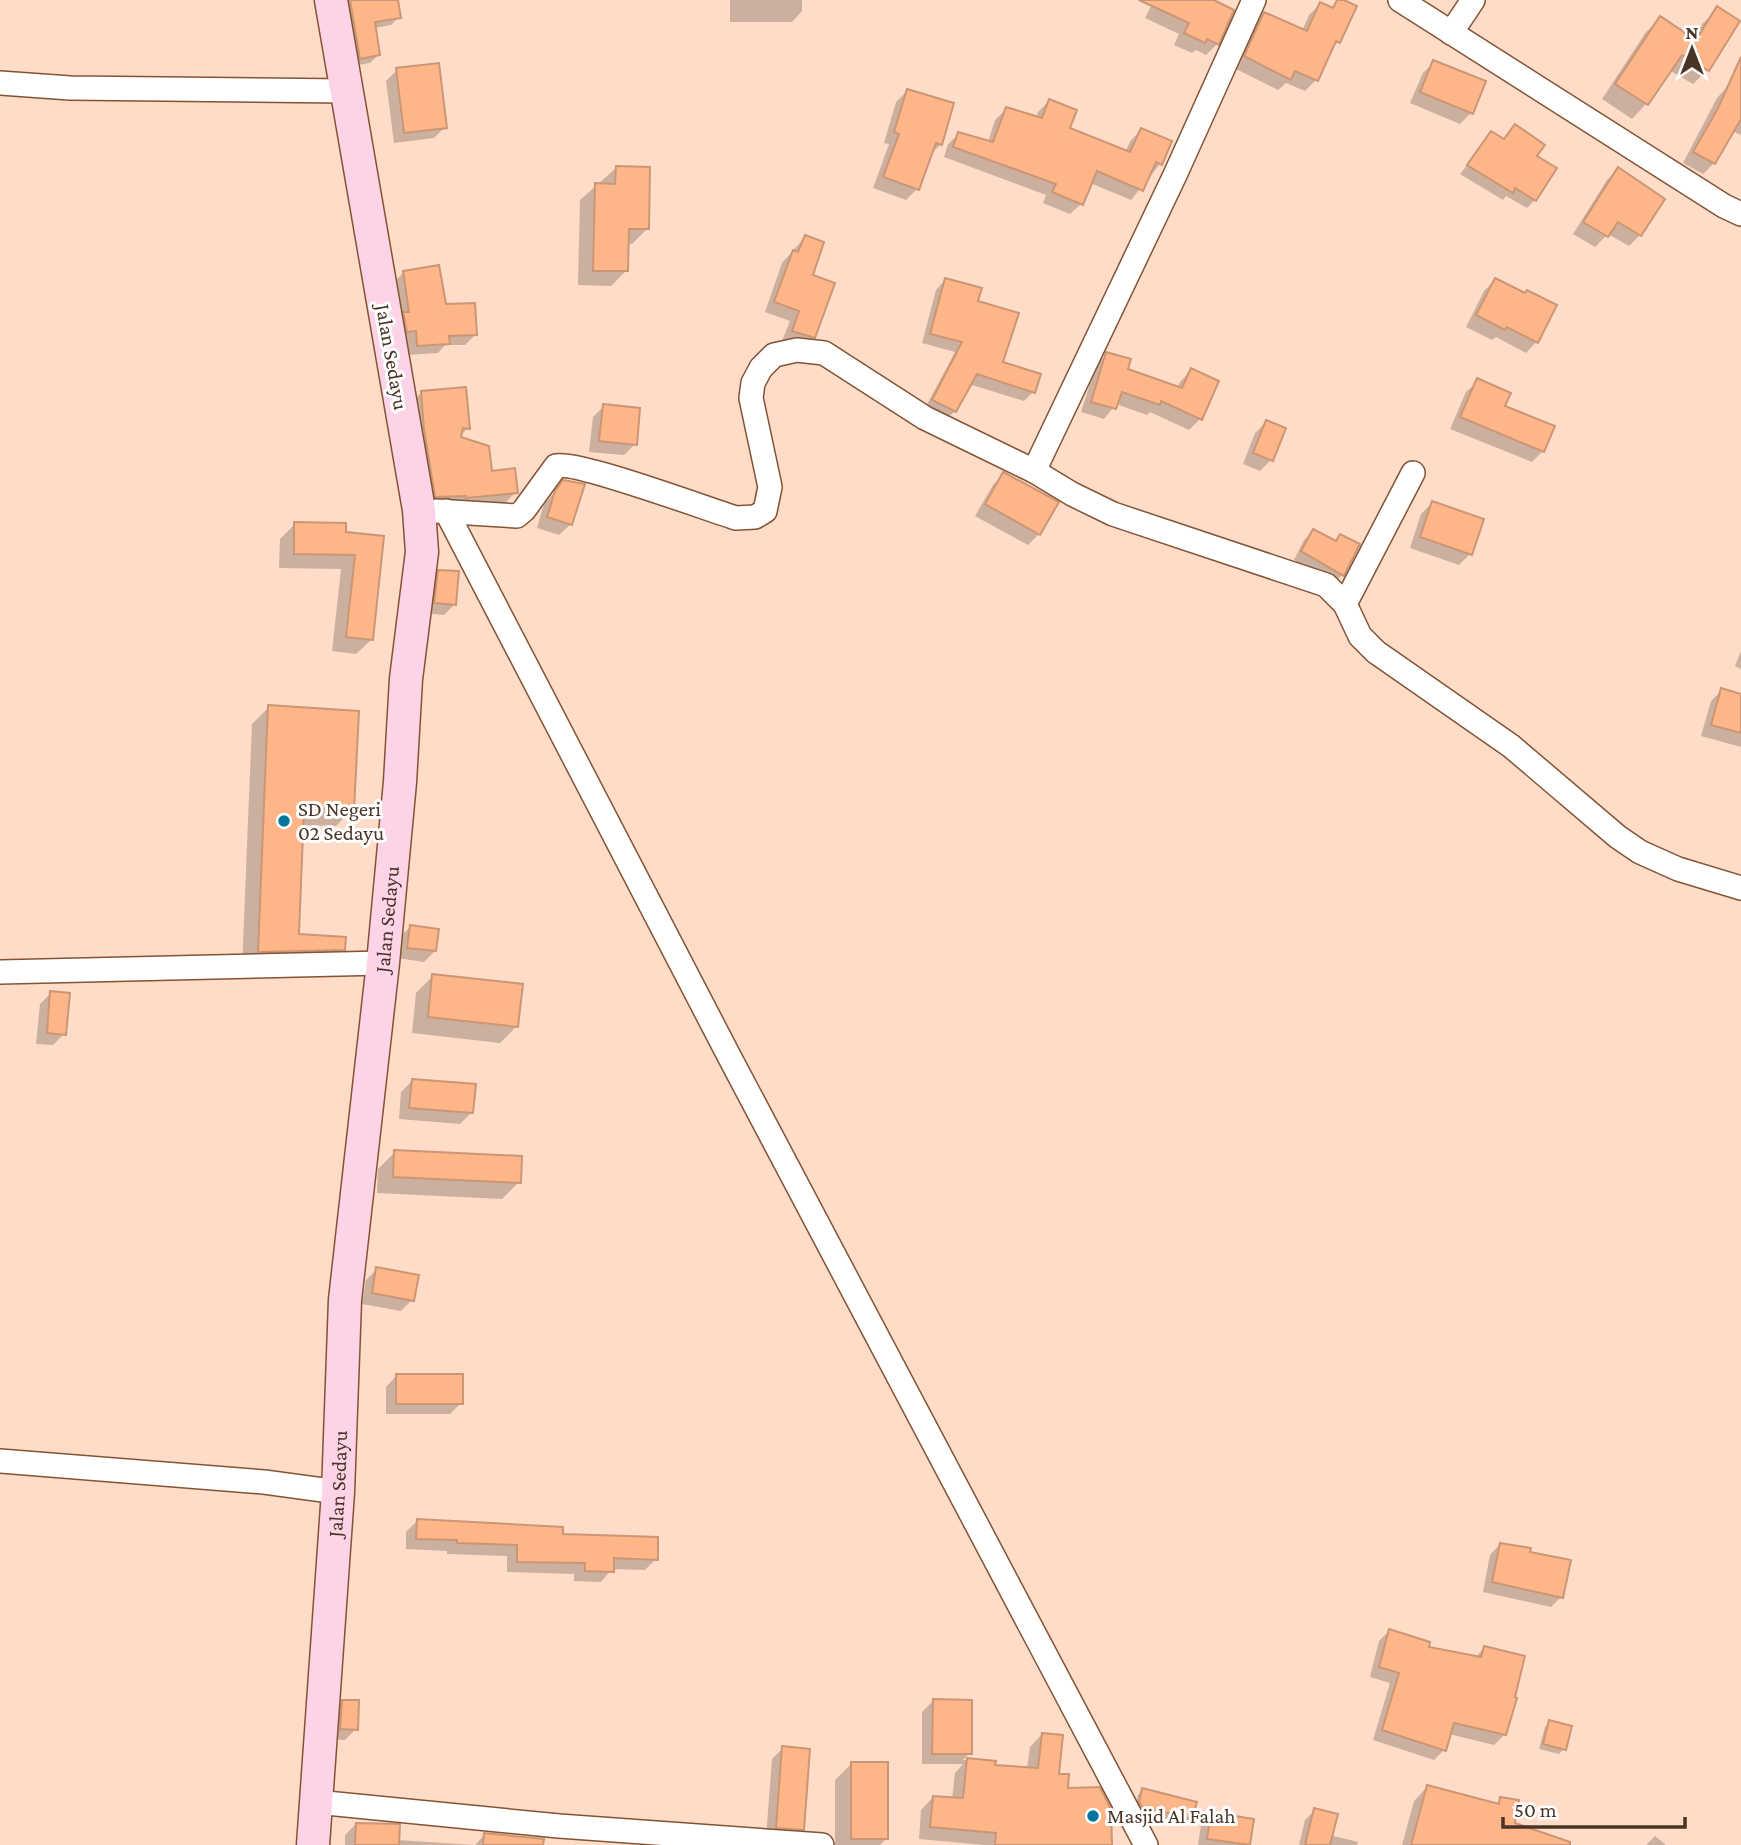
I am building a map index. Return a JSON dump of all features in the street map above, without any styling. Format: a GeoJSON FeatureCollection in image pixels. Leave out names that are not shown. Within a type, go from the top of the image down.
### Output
{"type":"FeatureCollection","features":[{"type":"Feature","properties":{"kind":"street","name":"Jalan Sedayu"},"geometry":{"type":"LineString","coordinates":[[313,1845],[338,1493],[345,1300],[383,963],[400,782],[406,679],[422,552],[432,511],[346,91],[331,0]]}},
{"type":"Feature","properties":{"kind":"street"},"geometry":{"type":"LineString","coordinates":[[1034,471],[1170,188],[1254,0]]}},
{"type":"Feature","properties":{"kind":"street"},"geometry":{"type":"LineString","coordinates":[[1400,0],[1724,206],[1741,214]]}},
{"type":"Feature","properties":{"kind":"street"},"geometry":{"type":"LineString","coordinates":[[1451,33],[1473,0]]}},
{"type":"Feature","properties":{"kind":"street"},"geometry":{"type":"LineString","coordinates":[[0,83],[70,88],[346,91]]}},
{"type":"Feature","properties":{"kind":"street"},"geometry":{"type":"LineString","coordinates":[[432,511],[517,516],[556,466],[564,465],[601,473],[736,518],[755,517],[765,511],[770,487],[751,398],[753,383],[761,368],[774,355],[797,350],[824,353],[925,418],[1034,471],[1113,514],[1326,584],[1345,604],[1360,636],[1376,652],[1511,746],[1618,837],[1640,852],[1678,869],[1741,888]]}},
{"type":"Feature","properties":{"kind":"street"},"geometry":{"type":"LineString","coordinates":[[1345,604],[1413,473]]}},
{"type":"Feature","properties":{"kind":"street"},"geometry":{"type":"LineString","coordinates":[[432,511],[729,1056],[1146,1845]]}},
{"type":"Feature","properties":{"kind":"street"},"geometry":{"type":"LineString","coordinates":[[0,972],[383,963]]}},
{"type":"Feature","properties":{"kind":"street"},"geometry":{"type":"LineString","coordinates":[[0,1461],[264,1482],[338,1493]]}},
{"type":"Feature","properties":{"kind":"street"},"geometry":{"type":"LineString","coordinates":[[316,1802],[558,1836],[822,1845]]}},
{"type":"Feature","properties":{"kind":"building"},"geometry":{"type":"Polygon","coordinates":[[[350,0],[398,0],[401,18],[375,22],[380,55],[360,59],[350,0]]]}},
{"type":"Feature","properties":{"kind":"building"},"geometry":{"type":"Polygon","coordinates":[[[1139,0],[1214,0],[1234,10],[1219,45],[1207,39],[1205,43],[1184,33],[1189,23],[1139,0]]]}},
{"type":"Feature","properties":{"kind":"building"},"geometry":{"type":"Polygon","coordinates":[[[1337,0],[1357,6],[1340,43],[1336,41],[1318,81],[1295,71],[1291,80],[1244,56],[1264,12],[1307,31],[1320,2],[1333,8],[1337,0]]]}},
{"type":"Feature","properties":{"kind":"building"},"geometry":{"type":"Polygon","coordinates":[[[1717,6],[1740,21],[1709,71],[1682,55],[1648,105],[1615,84],[1660,16],[1696,40],[1717,6]]]}},
{"type":"Feature","properties":{"kind":"building"},"geometry":{"type":"Polygon","coordinates":[[[1741,57],[1741,119],[1715,164],[1693,152],[1718,108],[1741,57]]]}},
{"type":"Feature","properties":{"kind":"building"},"geometry":{"type":"Polygon","coordinates":[[[1433,60],[1486,81],[1473,114],[1420,92],[1433,60]]]}},
{"type":"Feature","properties":{"kind":"building"},"geometry":{"type":"Polygon","coordinates":[[[439,63],[447,128],[404,133],[396,68],[439,63]]]}},
{"type":"Feature","properties":{"kind":"building"},"geometry":{"type":"Polygon","coordinates":[[[907,89],[954,103],[942,145],[936,143],[919,190],[883,177],[899,134],[894,132],[907,89]]]}},
{"type":"Feature","properties":{"kind":"building"},"geometry":{"type":"Polygon","coordinates":[[[1049,99],[1077,110],[1070,128],[1130,152],[1141,128],[1172,141],[1162,165],[1156,162],[1143,191],[1097,171],[1083,205],[1052,192],[1056,184],[953,147],[958,132],[993,142],[1006,107],[1042,118],[1049,99]]]}},
{"type":"Feature","properties":{"kind":"building"},"geometry":{"type":"Polygon","coordinates":[[[1515,124],[1545,145],[1537,156],[1557,168],[1536,201],[1515,188],[1513,193],[1467,165],[1491,131],[1504,139],[1515,124]]]}},
{"type":"Feature","properties":{"kind":"building"},"geometry":{"type":"Polygon","coordinates":[[[616,166],[650,167],[649,229],[629,229],[628,271],[593,271],[595,183],[615,184],[616,166]]]}},
{"type":"Feature","properties":{"kind":"building"},"geometry":{"type":"Polygon","coordinates":[[[1618,167],[1665,199],[1641,236],[1618,222],[1608,237],[1583,222],[1618,167]]]}},
{"type":"Feature","properties":{"kind":"building"},"geometry":{"type":"Polygon","coordinates":[[[805,235],[824,242],[813,275],[835,283],[815,338],[792,331],[799,311],[774,302],[793,250],[798,252],[805,235]]]}},
{"type":"Feature","properties":{"kind":"building"},"geometry":{"type":"Polygon","coordinates":[[[439,265],[446,304],[475,303],[477,335],[449,336],[450,344],[417,346],[416,331],[407,332],[403,312],[409,312],[403,271],[439,265]]]}},
{"type":"Feature","properties":{"kind":"building"},"geometry":{"type":"Polygon","coordinates":[[[945,278],[982,288],[978,301],[1019,313],[1003,362],[1041,374],[1035,393],[977,374],[956,412],[932,400],[962,342],[930,334],[945,278]]]}},
{"type":"Feature","properties":{"kind":"building"},"geometry":{"type":"Polygon","coordinates":[[[1495,278],[1557,305],[1538,343],[1476,315],[1495,278]]]}},
{"type":"Feature","properties":{"kind":"building"},"geometry":{"type":"Polygon","coordinates":[[[1106,352],[1131,359],[1128,369],[1182,388],[1191,368],[1219,381],[1202,420],[1161,401],[1160,405],[1122,392],[1116,409],[1091,402],[1106,352]]]}},
{"type":"Feature","properties":{"kind":"building"},"geometry":{"type":"Polygon","coordinates":[[[1477,378],[1511,393],[1505,406],[1555,426],[1544,452],[1460,417],[1477,378]]]}},
{"type":"Feature","properties":{"kind":"building"},"geometry":{"type":"Polygon","coordinates":[[[466,387],[470,429],[463,428],[461,437],[489,446],[492,471],[515,468],[518,493],[466,498],[435,497],[421,391],[466,387]]]}},
{"type":"Feature","properties":{"kind":"building"},"geometry":{"type":"Polygon","coordinates":[[[603,404],[640,408],[637,445],[599,441],[603,404]]]}},
{"type":"Feature","properties":{"kind":"building"},"geometry":{"type":"Polygon","coordinates":[[[1266,420],[1286,428],[1273,461],[1253,453],[1266,420]]]}},
{"type":"Feature","properties":{"kind":"building"},"geometry":{"type":"Polygon","coordinates":[[[1003,472],[1059,502],[1040,535],[985,504],[1003,472]]]}},
{"type":"Feature","properties":{"kind":"building"},"geometry":{"type":"Polygon","coordinates":[[[563,480],[585,484],[572,525],[547,517],[555,491],[563,480]]]}},
{"type":"Feature","properties":{"kind":"building"},"geometry":{"type":"Polygon","coordinates":[[[1432,501],[1484,519],[1472,555],[1420,537],[1432,501]]]}},
{"type":"Feature","properties":{"kind":"building"},"geometry":{"type":"Polygon","coordinates":[[[294,522],[346,523],[346,532],[384,536],[373,640],[346,637],[355,555],[294,554],[294,522]]]}},
{"type":"Feature","properties":{"kind":"building"},"geometry":{"type":"Polygon","coordinates":[[[1313,529],[1336,541],[1340,534],[1360,544],[1344,576],[1301,551],[1313,529]]]}},
{"type":"Feature","properties":{"kind":"building"},"geometry":{"type":"Polygon","coordinates":[[[438,570],[459,571],[456,605],[434,603],[438,570]]]}},
{"type":"Feature","properties":{"kind":"building"},"geometry":{"type":"Polygon","coordinates":[[[1721,688],[1741,694],[1741,733],[1711,725],[1721,688]]]}},
{"type":"Feature","properties":{"kind":"building","name":"SD Negeri 02 Sedayu"},"geometry":{"type":"Polygon","coordinates":[[[268,705],[359,711],[354,810],[304,808],[299,934],[346,937],[345,950],[258,952],[268,705]]]}},
{"type":"Feature","properties":{"kind":"building"},"geometry":{"type":"Polygon","coordinates":[[[410,925],[439,929],[436,951],[407,948],[410,925]]]}},
{"type":"Feature","properties":{"kind":"building"},"geometry":{"type":"Polygon","coordinates":[[[432,974],[523,984],[518,1027],[428,1017],[432,974]]]}},
{"type":"Feature","properties":{"kind":"building"},"geometry":{"type":"Polygon","coordinates":[[[50,991],[70,993],[66,1035],[47,1033],[50,991]]]}},
{"type":"Feature","properties":{"kind":"building"},"geometry":{"type":"Polygon","coordinates":[[[412,1079],[476,1084],[473,1113],[409,1108],[412,1079]]]}},
{"type":"Feature","properties":{"kind":"building"},"geometry":{"type":"Polygon","coordinates":[[[394,1150],[522,1156],[521,1183],[393,1177],[394,1150]]]}},
{"type":"Feature","properties":{"kind":"building"},"geometry":{"type":"Polygon","coordinates":[[[376,1267],[419,1275],[414,1301],[372,1293],[376,1267]]]}},
{"type":"Feature","properties":{"kind":"building"},"geometry":{"type":"Polygon","coordinates":[[[396,1374],[463,1374],[463,1404],[396,1404],[396,1374]]]}},
{"type":"Feature","properties":{"kind":"building"},"geometry":{"type":"Polygon","coordinates":[[[417,1519],[563,1527],[563,1534],[658,1537],[658,1560],[614,1558],[614,1572],[585,1571],[585,1563],[517,1562],[517,1545],[416,1539],[417,1519]]]}},
{"type":"Feature","properties":{"kind":"building"},"geometry":{"type":"Polygon","coordinates":[[[1500,1543],[1531,1548],[1530,1552],[1571,1560],[1563,1598],[1492,1582],[1500,1543]]]}},
{"type":"Feature","properties":{"kind":"building"},"geometry":{"type":"Polygon","coordinates":[[[1389,1629],[1430,1642],[1429,1647],[1481,1657],[1484,1646],[1525,1656],[1506,1735],[1454,1723],[1446,1751],[1382,1730],[1399,1673],[1379,1667],[1389,1629]]]}},
{"type":"Feature","properties":{"kind":"building"},"geometry":{"type":"Polygon","coordinates":[[[933,1699],[972,1700],[972,1754],[932,1754],[933,1699]]]}},
{"type":"Feature","properties":{"kind":"building"},"geometry":{"type":"Polygon","coordinates":[[[342,1700],[359,1700],[358,1730],[340,1729],[342,1700]]]}},
{"type":"Feature","properties":{"kind":"building"},"geometry":{"type":"Polygon","coordinates":[[[1549,1720],[1572,1726],[1566,1750],[1543,1744],[1549,1720]]]}},
{"type":"Feature","properties":{"kind":"building"},"geometry":{"type":"Polygon","coordinates":[[[1042,1733],[1063,1735],[1059,1774],[1069,1774],[1068,1788],[1100,1787],[1111,1809],[1112,1845],[995,1845],[996,1833],[930,1827],[933,1796],[963,1798],[967,1758],[996,1761],[995,1765],[1038,1768],[1042,1733]]]}},
{"type":"Feature","properties":{"kind":"building"},"geometry":{"type":"Polygon","coordinates":[[[782,1746],[810,1749],[804,1830],[776,1828],[782,1746]]]}},
{"type":"Feature","properties":{"kind":"building"},"geometry":{"type":"Polygon","coordinates":[[[851,1762],[888,1762],[888,1839],[851,1839],[851,1762]]]}},
{"type":"Feature","properties":{"kind":"building"},"geometry":{"type":"Polygon","coordinates":[[[1427,1785],[1499,1804],[1500,1797],[1519,1800],[1515,1823],[1570,1842],[1570,1845],[1411,1845],[1427,1785]]]}},
{"type":"Feature","properties":{"kind":"building"},"geometry":{"type":"Polygon","coordinates":[[[1142,1788],[1197,1802],[1192,1819],[1141,1806],[1139,1802],[1142,1788]]]}},
{"type":"Feature","properties":{"kind":"building"},"geometry":{"type":"Polygon","coordinates":[[[1314,1808],[1338,1814],[1330,1845],[1305,1845],[1314,1808]]]}},
{"type":"Feature","properties":{"kind":"building"},"geometry":{"type":"Polygon","coordinates":[[[1211,1812],[1254,1819],[1250,1845],[1207,1839],[1211,1812]]]}},
{"type":"Feature","properties":{"kind":"building"},"geometry":{"type":"Polygon","coordinates":[[[356,1823],[400,1824],[399,1845],[355,1845],[356,1823]]]}},
{"type":"Feature","properties":{"kind":"building"},"geometry":{"type":"Polygon","coordinates":[[[484,1833],[544,1839],[543,1845],[483,1845],[484,1833]]]}},
{"type":"Feature","properties":{"kind":"place","name":"SD Negeri 02 Sedayu"},"geometry":{"type":"Point","coordinates":[284,821]}},
{"type":"Feature","properties":{"kind":"place","name":"Masjid Al Falah"},"geometry":{"type":"Point","coordinates":[1093,1816]}}]}
